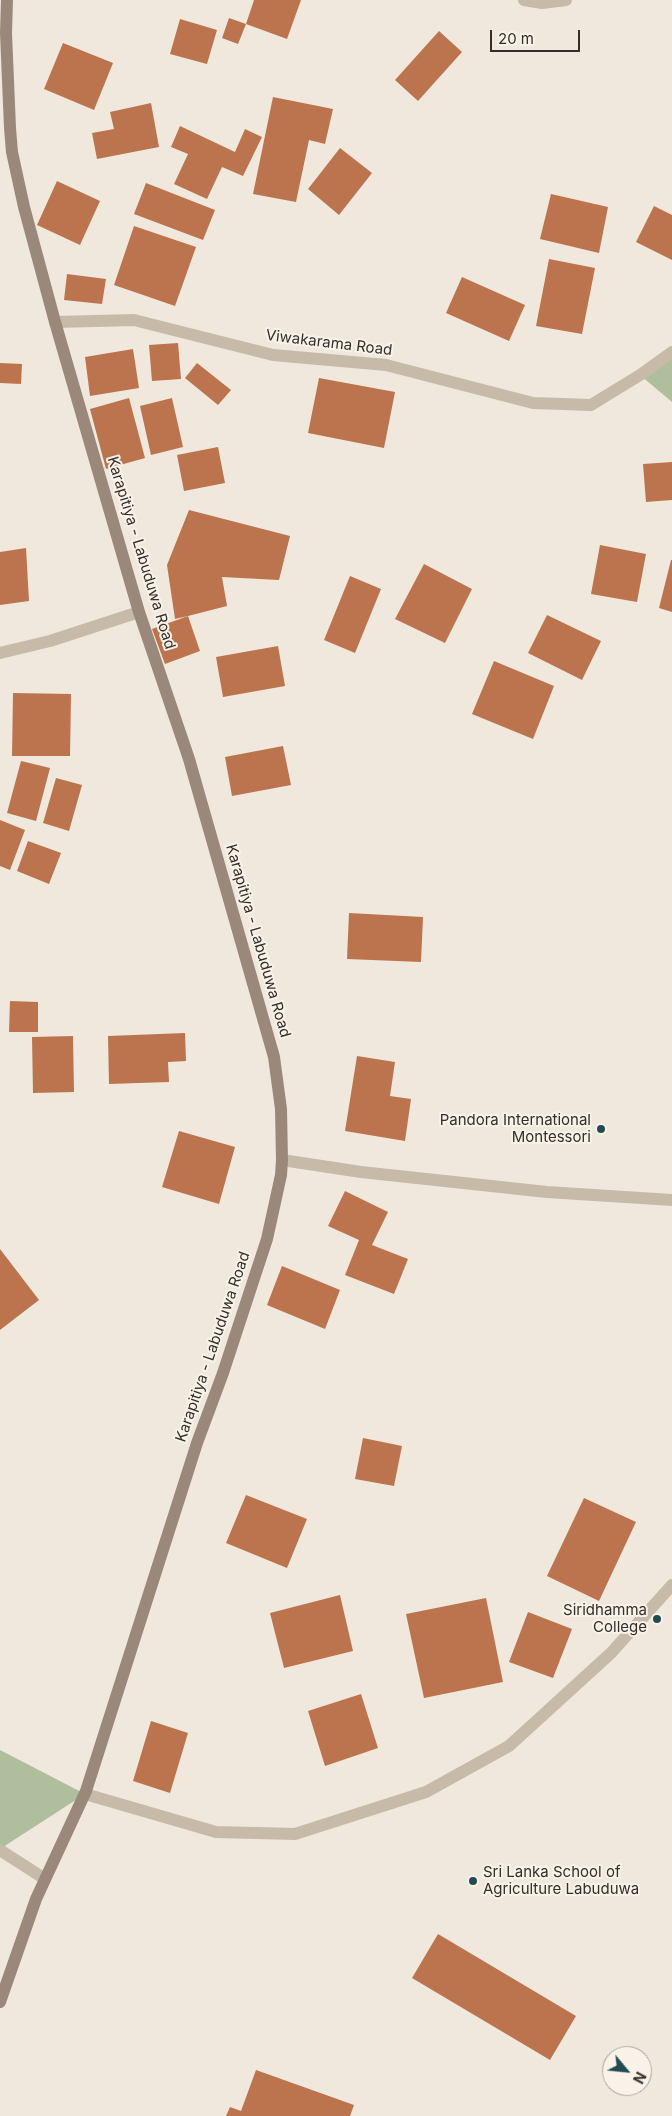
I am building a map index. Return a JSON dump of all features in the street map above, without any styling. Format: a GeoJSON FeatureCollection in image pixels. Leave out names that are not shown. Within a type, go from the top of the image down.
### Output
{"type":"FeatureCollection","features":[{"type":"Feature","properties":{"kind":"main road","name":"Karapitiya - Labuduwa Road"},"geometry":{"type":"LineString","coordinates":[[0,2002],[45,1879],[85,1794],[197,1443],[223,1374],[267,1239],[281,1175],[282,1160],[281,1109],[274,1057],[189,759],[139,612],[55,322],[24,207],[12,152],[7,78],[7,0]]}},
{"type":"Feature","properties":{"kind":"street"},"geometry":{"type":"LineString","coordinates":[[524,0],[542,4],[566,0]]}},
{"type":"Feature","properties":{"kind":"street","name":"Viwakarama Road"},"geometry":{"type":"LineString","coordinates":[[55,322],[134,320],[273,355],[386,365],[533,403],[591,405],[640,375],[672,352]]}},
{"type":"Feature","properties":{"kind":"street"},"geometry":{"type":"LineString","coordinates":[[0,653],[50,641],[139,612]]}},
{"type":"Feature","properties":{"kind":"street"},"geometry":{"type":"LineString","coordinates":[[282,1160],[361,1172],[547,1192],[672,1200]]}},
{"type":"Feature","properties":{"kind":"street"},"geometry":{"type":"LineString","coordinates":[[85,1794],[216,1832],[295,1834],[426,1792],[509,1746],[611,1653],[672,1585]]}},
{"type":"Feature","properties":{"kind":"street"},"geometry":{"type":"LineString","coordinates":[[0,1850],[45,1879]]}},
{"type":"Feature","properties":{"kind":"green space"},"geometry":{"type":"Polygon","coordinates":[[[672,352],[672,402],[640,375],[672,352]]]}},
{"type":"Feature","properties":{"kind":"green space"},"geometry":{"type":"Polygon","coordinates":[[[0,1750],[85,1794],[0,1849],[0,1750]]]}},
{"type":"Feature","properties":{"kind":"building"},"geometry":{"type":"Polygon","coordinates":[[[254,0],[301,0],[287,39],[246,24],[254,0]]]}},
{"type":"Feature","properties":{"kind":"building"},"geometry":{"type":"Polygon","coordinates":[[[229,18],[246,24],[238,44],[222,38],[229,18]]]}},
{"type":"Feature","properties":{"kind":"building"},"geometry":{"type":"Polygon","coordinates":[[[180,19],[217,30],[207,64],[170,54],[180,19]]]}},
{"type":"Feature","properties":{"kind":"building"},"geometry":{"type":"Polygon","coordinates":[[[439,31],[462,52],[418,101],[395,80],[439,31]]]}},
{"type":"Feature","properties":{"kind":"building"},"geometry":{"type":"Polygon","coordinates":[[[63,43],[113,63],[94,110],[44,89],[63,43]]]}},
{"type":"Feature","properties":{"kind":"building"},"geometry":{"type":"Polygon","coordinates":[[[273,97],[333,109],[325,144],[309,140],[296,202],[253,194],[273,97]]]}},
{"type":"Feature","properties":{"kind":"building"},"geometry":{"type":"Polygon","coordinates":[[[151,103],[159,147],[97,159],[92,133],[114,129],[110,112],[151,103]]]}},
{"type":"Feature","properties":{"kind":"building"},"geometry":{"type":"Polygon","coordinates":[[[180,126],[235,152],[245,129],[262,137],[243,176],[222,167],[207,199],[174,184],[188,154],[171,147],[180,126]]]}},
{"type":"Feature","properties":{"kind":"building"},"geometry":{"type":"Polygon","coordinates":[[[340,148],[372,173],[339,215],[308,189],[340,148]]]}},
{"type":"Feature","properties":{"kind":"building"},"geometry":{"type":"Polygon","coordinates":[[[57,181],[100,201],[80,245],[37,225],[57,181]]]}},
{"type":"Feature","properties":{"kind":"building"},"geometry":{"type":"Polygon","coordinates":[[[146,183],[215,210],[203,240],[134,214],[146,183]]]}},
{"type":"Feature","properties":{"kind":"building"},"geometry":{"type":"Polygon","coordinates":[[[551,194],[608,207],[599,253],[540,239],[551,194]]]}},
{"type":"Feature","properties":{"kind":"building"},"geometry":{"type":"Polygon","coordinates":[[[654,206],[672,215],[672,260],[636,242],[654,206]]]}},
{"type":"Feature","properties":{"kind":"building"},"geometry":{"type":"Polygon","coordinates":[[[134,226],[196,247],[175,306],[114,285],[134,226]]]}},
{"type":"Feature","properties":{"kind":"building"},"geometry":{"type":"Polygon","coordinates":[[[549,259],[595,268],[582,334],[536,326],[549,259]]]}},
{"type":"Feature","properties":{"kind":"building"},"geometry":{"type":"Polygon","coordinates":[[[67,274],[106,279],[102,304],[64,300],[67,274]]]}},
{"type":"Feature","properties":{"kind":"building"},"geometry":{"type":"Polygon","coordinates":[[[462,277],[525,305],[509,341],[446,313],[462,277]]]}},
{"type":"Feature","properties":{"kind":"building"},"geometry":{"type":"Polygon","coordinates":[[[178,343],[181,379],[152,381],[149,345],[178,343]]]}},
{"type":"Feature","properties":{"kind":"building"},"geometry":{"type":"Polygon","coordinates":[[[133,349],[139,388],[90,396],[85,357],[133,349]]]}},
{"type":"Feature","properties":{"kind":"building"},"geometry":{"type":"Polygon","coordinates":[[[0,363],[22,364],[21,384],[0,383],[0,363]]]}},
{"type":"Feature","properties":{"kind":"building"},"geometry":{"type":"Polygon","coordinates":[[[197,363],[231,390],[218,405],[185,378],[197,363]]]}},
{"type":"Feature","properties":{"kind":"building"},"geometry":{"type":"Polygon","coordinates":[[[319,378],[395,392],[384,448],[308,433],[319,378]]]}},
{"type":"Feature","properties":{"kind":"building"},"geometry":{"type":"Polygon","coordinates":[[[129,398],[145,458],[106,469],[90,409],[129,398]]]}},
{"type":"Feature","properties":{"kind":"building"},"geometry":{"type":"Polygon","coordinates":[[[172,398],[183,447],[151,455],[140,406],[172,398]]]}},
{"type":"Feature","properties":{"kind":"building"},"geometry":{"type":"Polygon","coordinates":[[[218,447],[225,483],[184,491],[177,455],[218,447]]]}},
{"type":"Feature","properties":{"kind":"building"},"geometry":{"type":"Polygon","coordinates":[[[672,462],[672,500],[646,502],[643,464],[672,462]]]}},
{"type":"Feature","properties":{"kind":"building"},"geometry":{"type":"Polygon","coordinates":[[[189,510],[290,536],[279,580],[222,577],[227,606],[175,619],[167,565],[189,510]]]}},
{"type":"Feature","properties":{"kind":"building"},"geometry":{"type":"Polygon","coordinates":[[[600,545],[646,554],[637,602],[591,594],[600,545]]]}},
{"type":"Feature","properties":{"kind":"building"},"geometry":{"type":"Polygon","coordinates":[[[26,548],[29,601],[0,605],[0,552],[26,548]]]}},
{"type":"Feature","properties":{"kind":"building"},"geometry":{"type":"Polygon","coordinates":[[[672,560],[672,612],[659,608],[672,560]]]}},
{"type":"Feature","properties":{"kind":"building"},"geometry":{"type":"Polygon","coordinates":[[[424,564],[472,589],[445,643],[395,619],[424,564]]]}},
{"type":"Feature","properties":{"kind":"building"},"geometry":{"type":"Polygon","coordinates":[[[350,576],[381,589],[355,653],[324,640],[350,576]]]}},
{"type":"Feature","properties":{"kind":"building"},"geometry":{"type":"Polygon","coordinates":[[[547,615],[601,641],[582,680],[528,653],[547,615]]]}},
{"type":"Feature","properties":{"kind":"building"},"geometry":{"type":"Polygon","coordinates":[[[188,616],[200,651],[165,664],[152,629],[188,616]]]}},
{"type":"Feature","properties":{"kind":"building"},"geometry":{"type":"Polygon","coordinates":[[[278,646],[285,686],[223,697],[216,657],[278,646]]]}},
{"type":"Feature","properties":{"kind":"building"},"geometry":{"type":"Polygon","coordinates":[[[494,661],[554,686],[533,739],[472,714],[494,661]]]}},
{"type":"Feature","properties":{"kind":"building"},"geometry":{"type":"Polygon","coordinates":[[[13,693],[71,694],[70,756],[12,756],[13,693]]]}},
{"type":"Feature","properties":{"kind":"building"},"geometry":{"type":"Polygon","coordinates":[[[283,746],[291,785],[232,796],[225,757],[283,746]]]}},
{"type":"Feature","properties":{"kind":"building"},"geometry":{"type":"Polygon","coordinates":[[[21,761],[50,768],[36,821],[7,813],[21,761]]]}},
{"type":"Feature","properties":{"kind":"building"},"geometry":{"type":"Polygon","coordinates":[[[56,778],[82,785],[69,831],[43,823],[56,778]]]}},
{"type":"Feature","properties":{"kind":"building"},"geometry":{"type":"Polygon","coordinates":[[[0,820],[25,830],[10,870],[0,866],[0,820]]]}},
{"type":"Feature","properties":{"kind":"building"},"geometry":{"type":"Polygon","coordinates":[[[28,841],[61,853],[49,884],[17,871],[28,841]]]}},
{"type":"Feature","properties":{"kind":"building"},"geometry":{"type":"Polygon","coordinates":[[[349,913],[423,917],[421,962],[347,959],[349,913]]]}},
{"type":"Feature","properties":{"kind":"building"},"geometry":{"type":"Polygon","coordinates":[[[10,1001],[38,1002],[38,1032],[9,1032],[10,1001]]]}},
{"type":"Feature","properties":{"kind":"building"},"geometry":{"type":"Polygon","coordinates":[[[185,1033],[186,1061],[168,1062],[169,1082],[109,1084],[108,1036],[185,1033]]]}},
{"type":"Feature","properties":{"kind":"building"},"geometry":{"type":"Polygon","coordinates":[[[73,1036],[74,1092],[33,1093],[32,1037],[73,1036]]]}},
{"type":"Feature","properties":{"kind":"building"},"geometry":{"type":"Polygon","coordinates":[[[357,1056],[395,1062],[390,1096],[411,1099],[405,1141],[345,1131],[357,1056]]]}},
{"type":"Feature","properties":{"kind":"building"},"geometry":{"type":"Polygon","coordinates":[[[179,1131],[235,1147],[219,1204],[162,1187],[179,1131]]]}},
{"type":"Feature","properties":{"kind":"building"},"geometry":{"type":"Polygon","coordinates":[[[345,1191],[388,1212],[372,1245],[408,1259],[394,1294],[345,1275],[359,1240],[328,1226],[345,1191]]]}},
{"type":"Feature","properties":{"kind":"building"},"geometry":{"type":"Polygon","coordinates":[[[0,1249],[39,1300],[0,1330],[0,1249]]]}},
{"type":"Feature","properties":{"kind":"building"},"geometry":{"type":"Polygon","coordinates":[[[282,1266],[340,1290],[325,1329],[267,1305],[282,1266]]]}},
{"type":"Feature","properties":{"kind":"building"},"geometry":{"type":"Polygon","coordinates":[[[363,1438],[402,1446],[394,1486],[355,1479],[363,1438]]]}},
{"type":"Feature","properties":{"kind":"building"},"geometry":{"type":"Polygon","coordinates":[[[246,1495],[307,1519],[287,1568],[226,1543],[246,1495]]]}},
{"type":"Feature","properties":{"kind":"building"},"geometry":{"type":"Polygon","coordinates":[[[584,1498],[636,1522],[599,1601],[547,1576],[584,1498]]]}},
{"type":"Feature","properties":{"kind":"building"},"geometry":{"type":"Polygon","coordinates":[[[340,1595],[353,1651],[284,1668],[270,1613],[340,1595]]]}},
{"type":"Feature","properties":{"kind":"building"},"geometry":{"type":"Polygon","coordinates":[[[486,1598],[503,1682],[424,1698],[406,1614],[486,1598]]]}},
{"type":"Feature","properties":{"kind":"building"},"geometry":{"type":"Polygon","coordinates":[[[528,1612],[572,1629],[553,1678],[509,1662],[528,1612]]]}},
{"type":"Feature","properties":{"kind":"building"},"geometry":{"type":"Polygon","coordinates":[[[361,1694],[378,1748],[325,1766],[308,1711],[361,1694]]]}},
{"type":"Feature","properties":{"kind":"building"},"geometry":{"type":"Polygon","coordinates":[[[151,1721],[188,1733],[170,1793],[133,1781],[151,1721]]]}},
{"type":"Feature","properties":{"kind":"building"},"geometry":{"type":"Polygon","coordinates":[[[438,1934],[576,2016],[550,2060],[412,1978],[438,1934]]]}},
{"type":"Feature","properties":{"kind":"building"},"geometry":{"type":"Polygon","coordinates":[[[256,2070],[354,2105],[350,2116],[226,2116],[230,2107],[241,2111],[256,2070]]]}},
{"type":"Feature","properties":{"kind":"place","name":"Pandora International Montessori"},"geometry":{"type":"Point","coordinates":[601,1129]}},
{"type":"Feature","properties":{"kind":"place","name":"Siridhamma College"},"geometry":{"type":"Point","coordinates":[657,1619]}},
{"type":"Feature","properties":{"kind":"place","name":"Sri Lanka School of Agriculture Labuduwa"},"geometry":{"type":"Point","coordinates":[473,1881]}}]}
